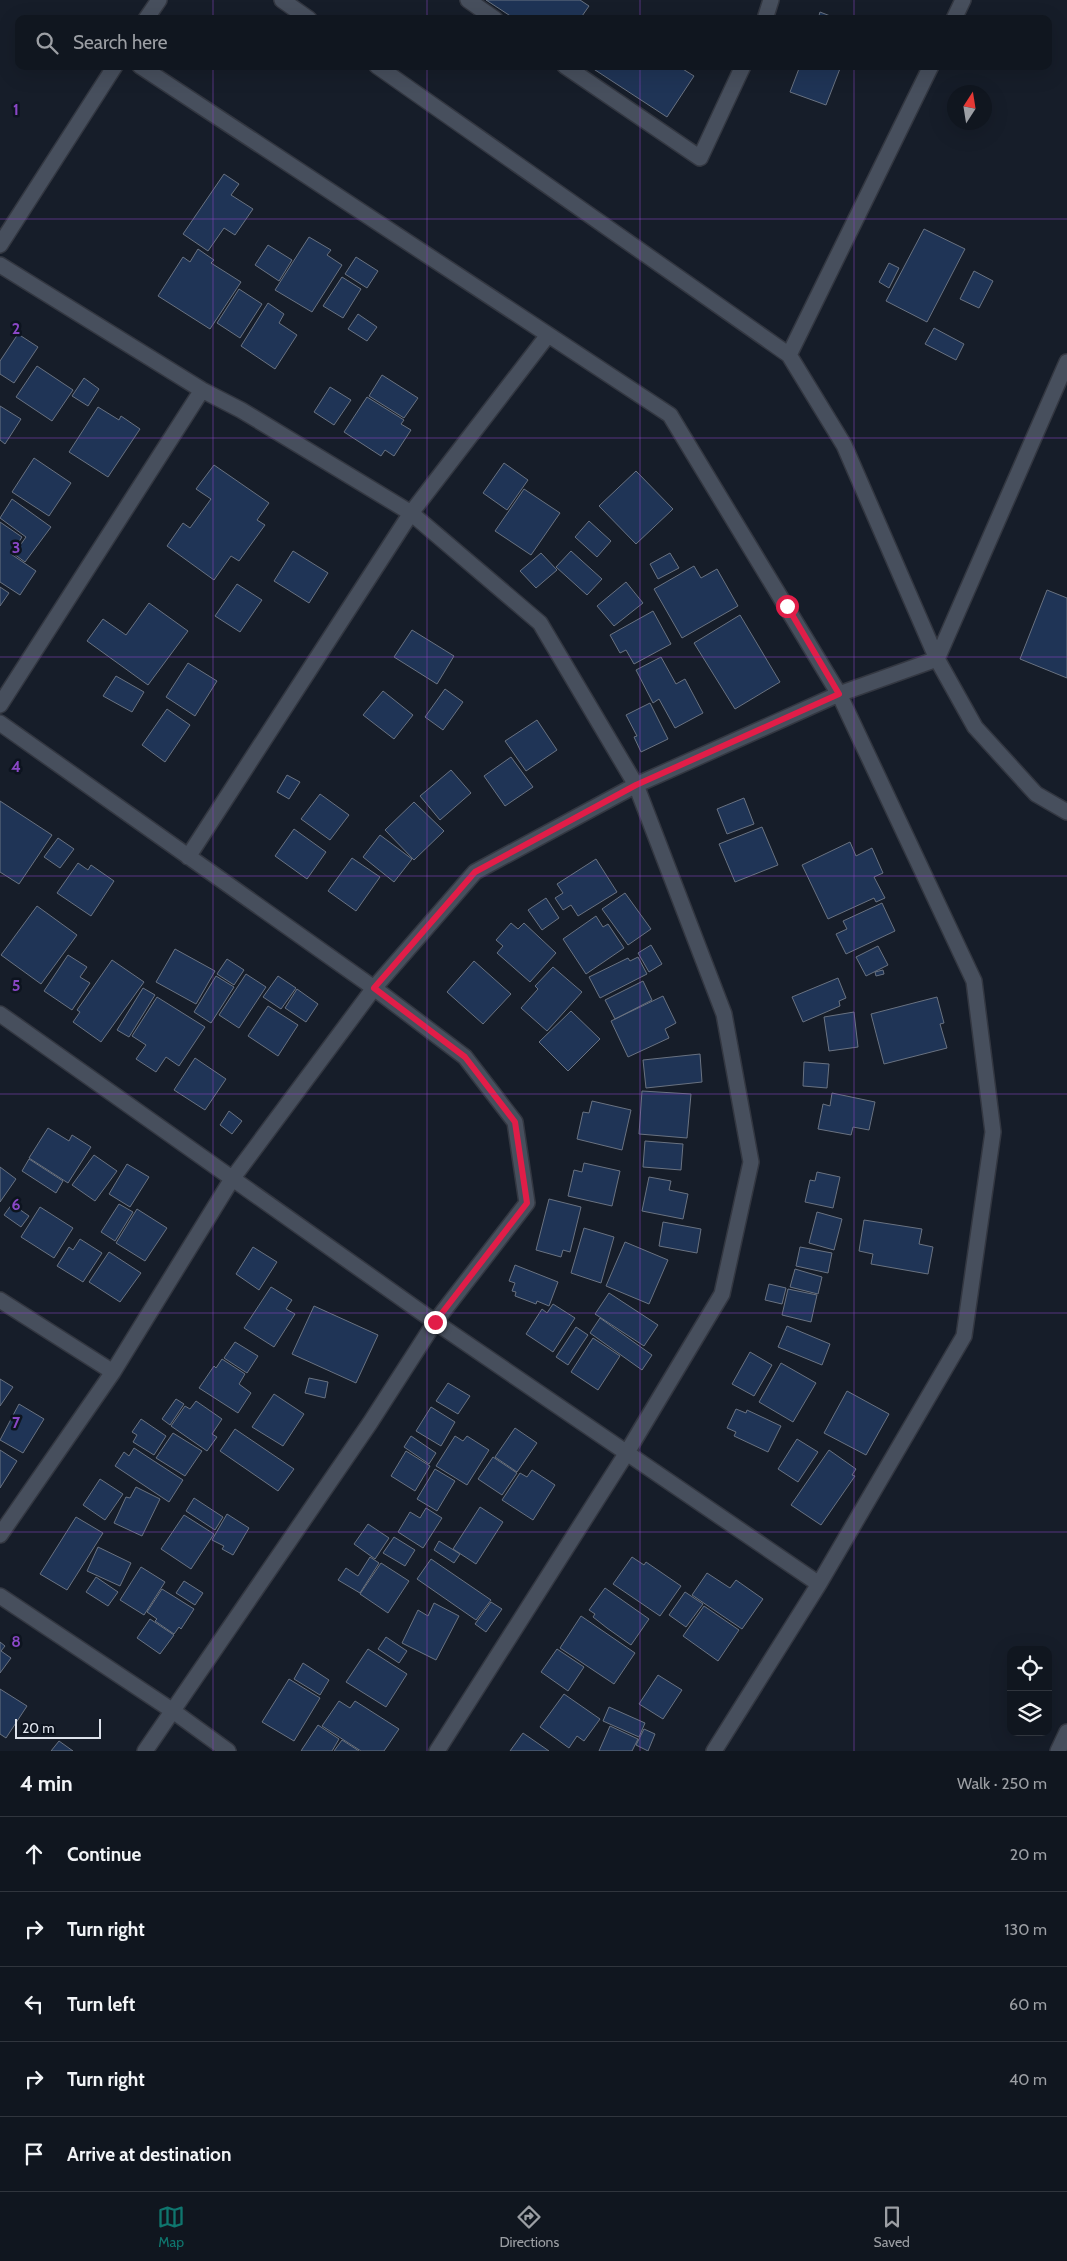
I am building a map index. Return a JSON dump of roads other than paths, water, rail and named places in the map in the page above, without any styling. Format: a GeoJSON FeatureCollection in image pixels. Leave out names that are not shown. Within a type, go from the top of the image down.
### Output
{"type":"FeatureCollection","features":[{"type":"Feature","properties":{"kind":"street"},"geometry":{"type":"LineString","coordinates":[[149,15],[159,0]]}},
{"type":"Feature","properties":{"kind":"street"},"geometry":{"type":"LineString","coordinates":[[282,0],[303,15]]}},
{"type":"Feature","properties":{"kind":"street"},"geometry":{"type":"LineString","coordinates":[[468,0],[489,15]]}},
{"type":"Feature","properties":{"kind":"street"},"geometry":{"type":"LineString","coordinates":[[766,15],[771,0]]}},
{"type":"Feature","properties":{"kind":"street"},"geometry":{"type":"LineString","coordinates":[[956,15],[963,0]]}},
{"type":"Feature","properties":{"kind":"street"},"geometry":{"type":"LineString","coordinates":[[0,245],[112,70]]}},
{"type":"Feature","properties":{"kind":"street"},"geometry":{"type":"LineString","coordinates":[[146,70],[670,415],[839,694],[974,981],[993,1132],[964,1336],[819,1584],[714,1751]]}},
{"type":"Feature","properties":{"kind":"street"},"geometry":{"type":"LineString","coordinates":[[383,70],[789,355],[844,445],[937,659],[975,727],[1036,794],[1067,812]]}},
{"type":"Feature","properties":{"kind":"street"},"geometry":{"type":"LineString","coordinates":[[572,70],[700,158],[741,70]]}},
{"type":"Feature","properties":{"kind":"street"},"geometry":{"type":"LineString","coordinates":[[789,355],[929,70]]}},
{"type":"Feature","properties":{"kind":"street"},"geometry":{"type":"LineString","coordinates":[[0,265],[202,390],[241,410],[411,513],[540,623],[636,785],[724,1014],[751,1162],[722,1294],[626,1454],[438,1751]]}},
{"type":"Feature","properties":{"kind":"street"},"geometry":{"type":"LineString","coordinates":[[188,857],[411,513],[548,334]]}},
{"type":"Feature","properties":{"kind":"street"},"geometry":{"type":"LineString","coordinates":[[0,1535],[113,1372],[232,1179],[374,988],[475,872],[636,785],[839,694],[937,659],[1067,362]]}},
{"type":"Feature","properties":{"kind":"street"},"geometry":{"type":"LineString","coordinates":[[0,705],[202,390]]}},
{"type":"Feature","properties":{"kind":"street"},"geometry":{"type":"LineString","coordinates":[[0,723],[374,988],[465,1057],[515,1122],[527,1203],[435,1322],[370,1423],[145,1751]]}},
{"type":"Feature","properties":{"kind":"street"},"geometry":{"type":"LineString","coordinates":[[0,1014],[435,1322],[819,1584]]}},
{"type":"Feature","properties":{"kind":"street"},"geometry":{"type":"LineString","coordinates":[[0,1300],[113,1372]]}},
{"type":"Feature","properties":{"kind":"street"},"geometry":{"type":"LineString","coordinates":[[0,1596],[173,1711],[228,1751]]}},
{"type":"Feature","properties":{"kind":"street"},"geometry":{"type":"LineString","coordinates":[[1058,1751],[1067,1732]]}}]}
